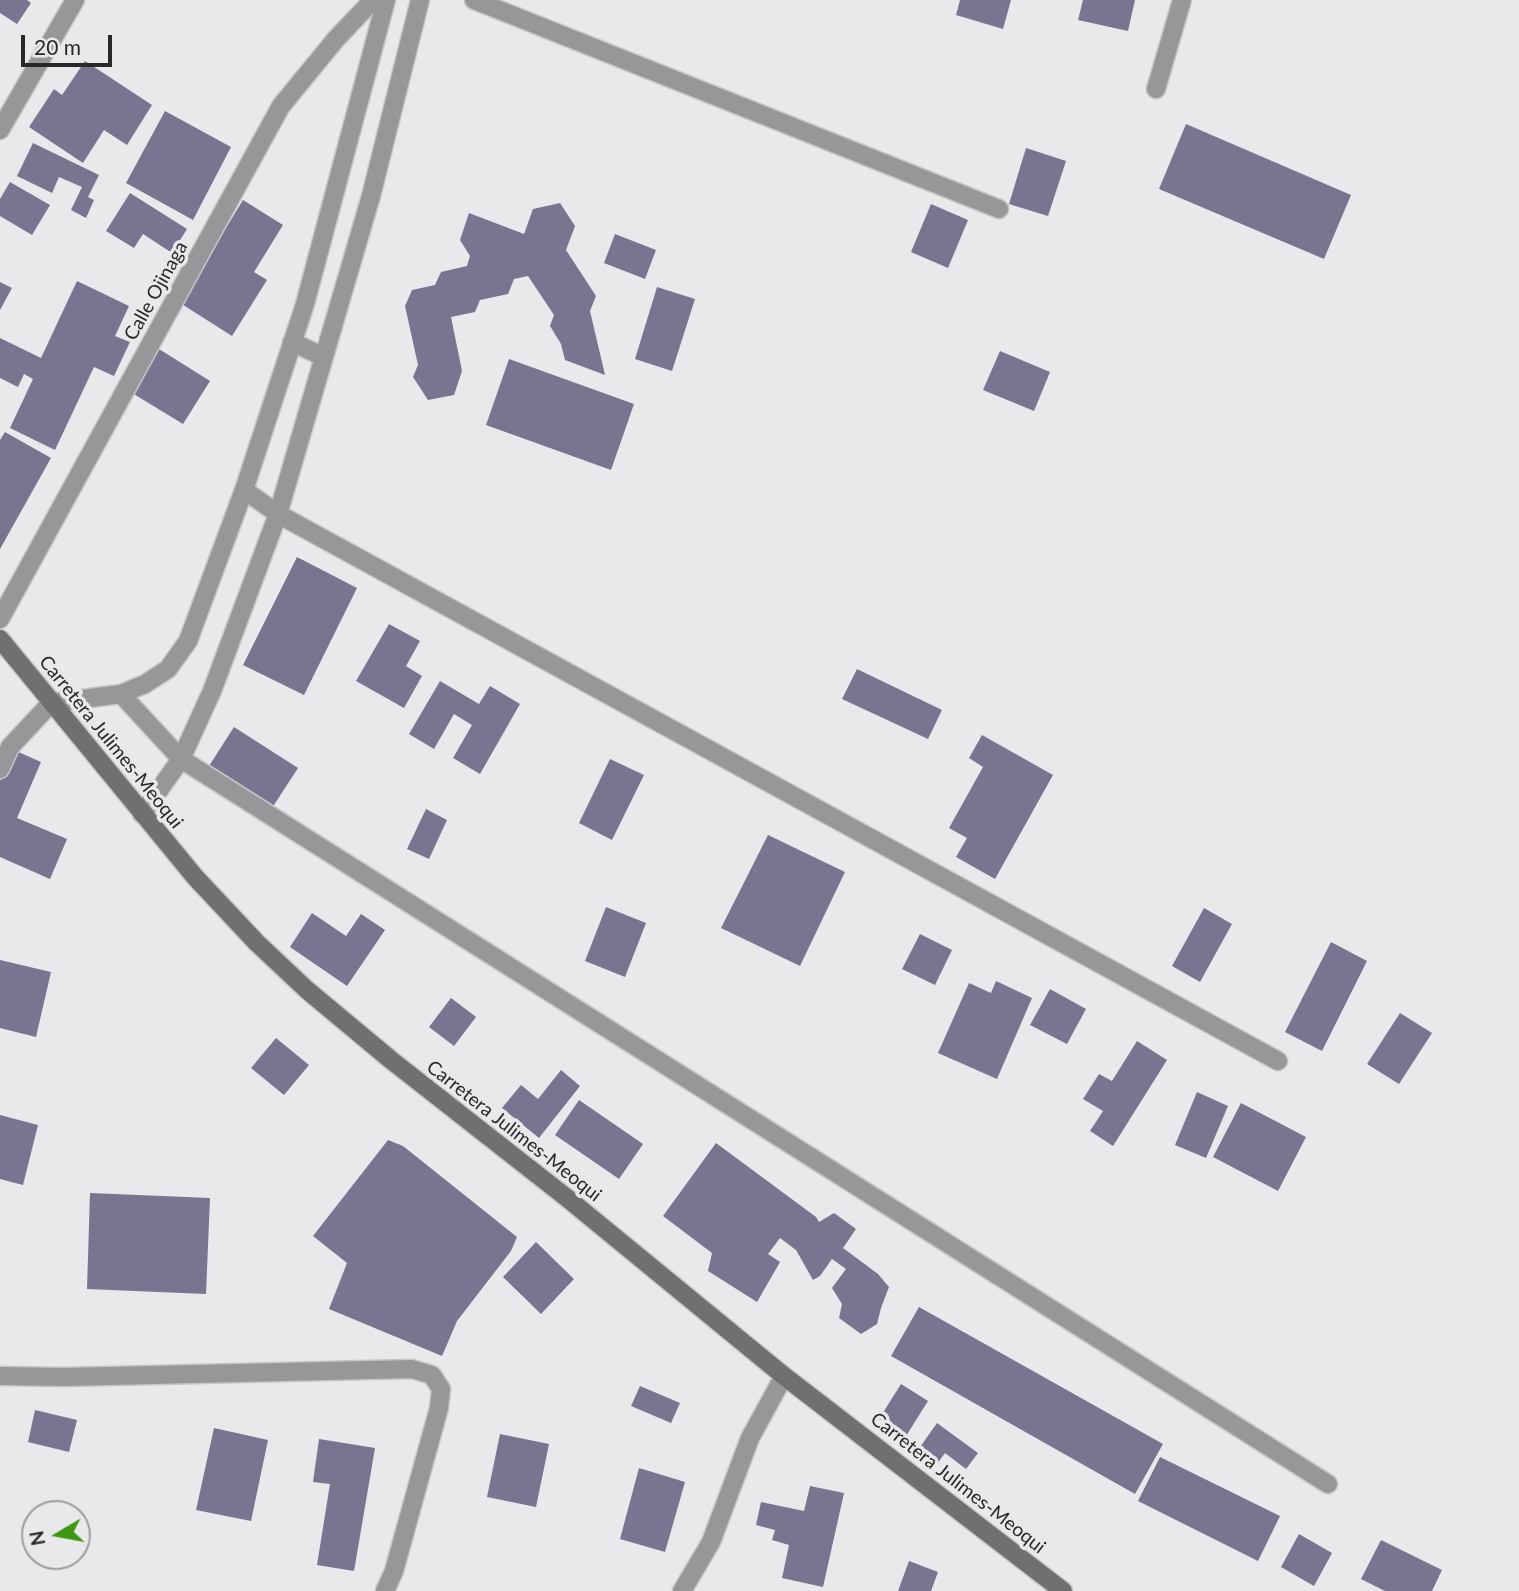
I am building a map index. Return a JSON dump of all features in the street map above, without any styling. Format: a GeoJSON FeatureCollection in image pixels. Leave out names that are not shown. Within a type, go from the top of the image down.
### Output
{"type":"FeatureCollection","features":[{"type":"Feature","properties":{"kind":"main road","name":"Carretera Julimes-Meoqui"},"geometry":{"type":"LineString","coordinates":[[0,639],[195,877],[257,943],[307,990],[784,1376],[1063,1591]]}},
{"type":"Feature","properties":{"kind":"street"},"geometry":{"type":"LineString","coordinates":[[0,130],[75,0]]}},
{"type":"Feature","properties":{"kind":"street","name":"Calle Ojinaga"},"geometry":{"type":"LineString","coordinates":[[0,618],[281,106],[336,39],[373,0]]}},
{"type":"Feature","properties":{"kind":"street"},"geometry":{"type":"LineString","coordinates":[[0,769],[10,747],[51,703],[121,694],[145,684],[168,669],[188,641],[244,490],[308,291],[386,0]]}},
{"type":"Feature","properties":{"kind":"street"},"geometry":{"type":"LineString","coordinates":[[142,814],[181,760],[217,678],[278,514],[371,196],[419,0]]}},
{"type":"Feature","properties":{"kind":"street"},"geometry":{"type":"LineString","coordinates":[[474,0],[999,209]]}},
{"type":"Feature","properties":{"kind":"street"},"geometry":{"type":"LineString","coordinates":[[1156,89],[1182,0]]}},
{"type":"Feature","properties":{"kind":"street"},"geometry":{"type":"LineString","coordinates":[[292,342],[324,357]]}},
{"type":"Feature","properties":{"kind":"street"},"geometry":{"type":"LineString","coordinates":[[244,490],[278,514],[1278,1061]]}},
{"type":"Feature","properties":{"kind":"street"},"geometry":{"type":"LineString","coordinates":[[121,694],[181,760],[1328,1484]]}},
{"type":"Feature","properties":{"kind":"street"},"geometry":{"type":"LineString","coordinates":[[0,1376],[65,1377],[412,1369],[432,1375],[441,1389],[439,1408],[394,1571],[384,1591]]}},
{"type":"Feature","properties":{"kind":"street"},"geometry":{"type":"LineString","coordinates":[[682,1591],[711,1542],[750,1438],[784,1376]]}},
{"type":"Feature","properties":{"kind":"building"},"geometry":{"type":"Polygon","coordinates":[[[0,0],[27,0],[31,3],[17,24],[0,13],[0,0]]]}},
{"type":"Feature","properties":{"kind":"building"},"geometry":{"type":"Polygon","coordinates":[[[960,0],[1011,0],[1003,29],[956,15],[960,0]]]}},
{"type":"Feature","properties":{"kind":"building"},"geometry":{"type":"Polygon","coordinates":[[[1083,0],[1135,0],[1128,31],[1078,20],[1083,0]]]}},
{"type":"Feature","properties":{"kind":"building"},"geometry":{"type":"Polygon","coordinates":[[[85,61],[152,105],[127,145],[104,130],[83,163],[29,127],[54,89],[62,95],[85,61]]]}},
{"type":"Feature","properties":{"kind":"building"},"geometry":{"type":"Polygon","coordinates":[[[165,111],[231,147],[193,220],[126,183],[165,111]]]}},
{"type":"Feature","properties":{"kind":"building"},"geometry":{"type":"Polygon","coordinates":[[[1186,124],[1351,195],[1324,259],[1159,189],[1186,124]]]}},
{"type":"Feature","properties":{"kind":"building"},"geometry":{"type":"Polygon","coordinates":[[[33,143],[99,175],[88,197],[94,200],[86,218],[71,210],[82,187],[59,177],[52,193],[17,176],[33,143]]]}},
{"type":"Feature","properties":{"kind":"building"},"geometry":{"type":"Polygon","coordinates":[[[1026,148],[1066,161],[1048,216],[1009,204],[1026,148]]]}},
{"type":"Feature","properties":{"kind":"building"},"geometry":{"type":"Polygon","coordinates":[[[10,182],[50,205],[32,235],[0,216],[0,199],[10,182]]]}},
{"type":"Feature","properties":{"kind":"building"},"geometry":{"type":"Polygon","coordinates":[[[130,193],[187,229],[172,253],[143,234],[134,248],[106,231],[130,193]]]}},
{"type":"Feature","properties":{"kind":"building"},"geometry":{"type":"Polygon","coordinates":[[[243,200],[283,225],[254,272],[267,280],[232,336],[180,303],[243,200]]]}},
{"type":"Feature","properties":{"kind":"building"},"geometry":{"type":"Polygon","coordinates":[[[560,203],[575,226],[566,250],[596,296],[590,311],[605,375],[565,360],[561,344],[550,326],[554,315],[528,276],[514,279],[508,294],[480,300],[475,312],[451,317],[462,371],[454,395],[428,400],[413,377],[418,365],[405,306],[412,290],[435,285],[441,272],[467,266],[470,256],[460,240],[469,213],[524,234],[533,209],[560,203]]]}},
{"type":"Feature","properties":{"kind":"building"},"geometry":{"type":"Polygon","coordinates":[[[931,204],[968,220],[948,268],[911,252],[931,204]]]}},
{"type":"Feature","properties":{"kind":"building"},"geometry":{"type":"Polygon","coordinates":[[[615,234],[656,250],[645,279],[604,263],[615,234]]]}},
{"type":"Feature","properties":{"kind":"building"},"geometry":{"type":"Polygon","coordinates":[[[77,281],[129,306],[115,336],[130,342],[114,376],[94,367],[55,450],[10,428],[33,379],[24,374],[18,387],[0,378],[0,338],[41,358],[77,281]]]}},
{"type":"Feature","properties":{"kind":"building"},"geometry":{"type":"Polygon","coordinates":[[[0,282],[12,288],[0,310],[0,282]]]}},
{"type":"Feature","properties":{"kind":"building"},"geometry":{"type":"Polygon","coordinates":[[[657,287],[695,299],[672,371],[635,359],[657,287]]]}},
{"type":"Feature","properties":{"kind":"building"},"geometry":{"type":"Polygon","coordinates":[[[159,349],[210,381],[183,424],[132,393],[159,349]]]}},
{"type":"Feature","properties":{"kind":"building"},"geometry":{"type":"Polygon","coordinates":[[[1000,351],[1050,372],[1034,411],[983,390],[1000,351]]]}},
{"type":"Feature","properties":{"kind":"building"},"geometry":{"type":"Polygon","coordinates":[[[509,359],[634,404],[611,470],[486,425],[509,359]]]}},
{"type":"Feature","properties":{"kind":"building"},"geometry":{"type":"Polygon","coordinates":[[[5,432],[51,458],[0,549],[0,440],[5,432]]]}},
{"type":"Feature","properties":{"kind":"building"},"geometry":{"type":"Polygon","coordinates":[[[297,557],[357,588],[304,695],[243,665],[297,557]]]}},
{"type":"Feature","properties":{"kind":"building"},"geometry":{"type":"Polygon","coordinates":[[[389,624],[420,641],[406,666],[422,676],[404,708],[356,681],[389,624]]]}},
{"type":"Feature","properties":{"kind":"building"},"geometry":{"type":"Polygon","coordinates":[[[857,669],[942,710],[928,739],[842,699],[857,669]]]}},
{"type":"Feature","properties":{"kind":"building"},"geometry":{"type":"Polygon","coordinates":[[[440,681],[479,704],[490,686],[520,704],[480,774],[453,758],[472,725],[454,714],[434,749],[409,734],[440,681]]]}},
{"type":"Feature","properties":{"kind":"building"},"geometry":{"type":"Polygon","coordinates":[[[234,727],[298,768],[272,808],[209,766],[234,727]]]}},
{"type":"Feature","properties":{"kind":"building"},"geometry":{"type":"Polygon","coordinates":[[[982,735],[1053,775],[995,879],[956,857],[967,838],[949,828],[983,767],[969,758],[982,735]]]}},
{"type":"Feature","properties":{"kind":"building"},"geometry":{"type":"Polygon","coordinates":[[[14,750],[41,762],[17,818],[67,839],[50,879],[0,857],[0,781],[14,750]]]}},
{"type":"Feature","properties":{"kind":"building"},"geometry":{"type":"Polygon","coordinates":[[[610,759],[644,775],[612,840],[579,823],[610,759]]]}},
{"type":"Feature","properties":{"kind":"building"},"geometry":{"type":"Polygon","coordinates":[[[426,809],[447,820],[429,859],[407,849],[426,809]]]}},
{"type":"Feature","properties":{"kind":"building"},"geometry":{"type":"Polygon","coordinates":[[[768,835],[845,872],[800,966],[721,928],[768,835]]]}},
{"type":"Feature","properties":{"kind":"building"},"geometry":{"type":"Polygon","coordinates":[[[606,907],[646,923],[625,977],[585,961],[606,907]]]}},
{"type":"Feature","properties":{"kind":"building"},"geometry":{"type":"Polygon","coordinates":[[[1204,908],[1232,924],[1200,982],[1172,966],[1204,908]]]}},
{"type":"Feature","properties":{"kind":"building"},"geometry":{"type":"Polygon","coordinates":[[[312,913],[346,936],[361,914],[385,930],[347,986],[290,947],[312,913]]]}},
{"type":"Feature","properties":{"kind":"building"},"geometry":{"type":"Polygon","coordinates":[[[920,934],[952,950],[935,985],[902,969],[920,934]]]}},
{"type":"Feature","properties":{"kind":"building"},"geometry":{"type":"Polygon","coordinates":[[[1331,942],[1367,961],[1322,1051],[1285,1032],[1331,942]]]}},
{"type":"Feature","properties":{"kind":"building"},"geometry":{"type":"Polygon","coordinates":[[[0,960],[51,972],[36,1037],[0,1028],[0,960]]]}},
{"type":"Feature","properties":{"kind":"building"},"geometry":{"type":"Polygon","coordinates":[[[996,981],[1032,998],[997,1079],[938,1053],[969,983],[991,993],[996,981]]]}},
{"type":"Feature","properties":{"kind":"building"},"geometry":{"type":"Polygon","coordinates":[[[1050,989],[1086,1009],[1067,1044],[1030,1025],[1050,989]]]}},
{"type":"Feature","properties":{"kind":"building"},"geometry":{"type":"Polygon","coordinates":[[[451,998],[476,1017],[454,1046],[429,1027],[451,998]]]}},
{"type":"Feature","properties":{"kind":"building"},"geometry":{"type":"Polygon","coordinates":[[[1400,1013],[1432,1033],[1399,1084],[1367,1064],[1400,1013]]]}},
{"type":"Feature","properties":{"kind":"building"},"geometry":{"type":"Polygon","coordinates":[[[276,1038],[309,1065],[284,1095],[251,1068],[276,1038]]]}},
{"type":"Feature","properties":{"kind":"building"},"geometry":{"type":"Polygon","coordinates":[[[1137,1041],[1167,1060],[1113,1146],[1090,1131],[1103,1111],[1083,1099],[1099,1074],[1112,1081],[1137,1041]]]}},
{"type":"Feature","properties":{"kind":"building"},"geometry":{"type":"Polygon","coordinates":[[[561,1070],[580,1086],[539,1138],[502,1108],[521,1085],[538,1099],[561,1070]]]}},
{"type":"Feature","properties":{"kind":"building"},"geometry":{"type":"Polygon","coordinates":[[[1197,1092],[1228,1106],[1206,1158],[1175,1145],[1197,1092]]]}},
{"type":"Feature","properties":{"kind":"building"},"geometry":{"type":"Polygon","coordinates":[[[579,1100],[643,1144],[619,1179],[555,1135],[579,1100]]]}},
{"type":"Feature","properties":{"kind":"building"},"geometry":{"type":"Polygon","coordinates":[[[1241,1103],[1306,1137],[1278,1191],[1213,1157],[1241,1103]]]}},
{"type":"Feature","properties":{"kind":"building"},"geometry":{"type":"Polygon","coordinates":[[[0,1115],[38,1125],[23,1185],[0,1179],[0,1115]]]}},
{"type":"Feature","properties":{"kind":"building"},"geometry":{"type":"Polygon","coordinates":[[[388,1140],[403,1146],[517,1237],[511,1251],[457,1321],[442,1356],[329,1309],[347,1263],[313,1236],[388,1140]]]}},
{"type":"Feature","properties":{"kind":"building"},"geometry":{"type":"Polygon","coordinates":[[[716,1143],[816,1217],[819,1222],[834,1213],[856,1229],[843,1248],[878,1274],[889,1287],[877,1324],[861,1334],[839,1318],[842,1304],[832,1288],[846,1269],[832,1259],[820,1276],[813,1280],[796,1250],[780,1238],[768,1254],[780,1262],[757,1302],[708,1271],[712,1253],[663,1216],[716,1143]]]}},
{"type":"Feature","properties":{"kind":"building"},"geometry":{"type":"Polygon","coordinates":[[[90,1193],[210,1198],[206,1294],[87,1289],[90,1193]]]}},
{"type":"Feature","properties":{"kind":"building"},"geometry":{"type":"Polygon","coordinates":[[[536,1242],[574,1279],[541,1314],[503,1277],[536,1242]]]}},
{"type":"Feature","properties":{"kind":"building"},"geometry":{"type":"Polygon","coordinates":[[[919,1307],[1163,1444],[1135,1494],[891,1356],[919,1307]]]}},
{"type":"Feature","properties":{"kind":"building"},"geometry":{"type":"Polygon","coordinates":[[[901,1384],[928,1401],[906,1436],[879,1419],[901,1384]]]}},
{"type":"Feature","properties":{"kind":"building"},"geometry":{"type":"Polygon","coordinates":[[[640,1386],[680,1403],[671,1423],[631,1406],[640,1386]]]}},
{"type":"Feature","properties":{"kind":"building"},"geometry":{"type":"Polygon","coordinates":[[[35,1410],[77,1420],[69,1452],[28,1442],[35,1410]]]}},
{"type":"Feature","properties":{"kind":"building"},"geometry":{"type":"Polygon","coordinates":[[[937,1423],[978,1453],[966,1469],[945,1453],[937,1464],[918,1450],[937,1423]]]}},
{"type":"Feature","properties":{"kind":"building"},"geometry":{"type":"Polygon","coordinates":[[[214,1428],[268,1440],[251,1521],[196,1510],[214,1428]]]}},
{"type":"Feature","properties":{"kind":"building"},"geometry":{"type":"Polygon","coordinates":[[[500,1434],[549,1444],[536,1507],[487,1497],[500,1434]]]}},
{"type":"Feature","properties":{"kind":"building"},"geometry":{"type":"Polygon","coordinates":[[[319,1439],[375,1448],[354,1571],[317,1565],[330,1484],[313,1482],[319,1439]]]}},
{"type":"Feature","properties":{"kind":"building"},"geometry":{"type":"Polygon","coordinates":[[[1160,1457],[1280,1516],[1258,1561],[1138,1501],[1160,1457]]]}},
{"type":"Feature","properties":{"kind":"building"},"geometry":{"type":"Polygon","coordinates":[[[639,1468],[685,1482],[665,1552],[620,1539],[639,1468]]]}},
{"type":"Feature","properties":{"kind":"building"},"geometry":{"type":"Polygon","coordinates":[[[810,1486],[844,1493],[823,1587],[782,1578],[789,1545],[772,1540],[775,1530],[756,1525],[761,1502],[804,1511],[810,1486]]]}},
{"type":"Feature","properties":{"kind":"building"},"geometry":{"type":"Polygon","coordinates":[[[1299,1534],[1332,1553],[1314,1586],[1281,1567],[1299,1534]]]}},
{"type":"Feature","properties":{"kind":"building"},"geometry":{"type":"Polygon","coordinates":[[[1381,1540],[1442,1570],[1432,1591],[1385,1591],[1361,1579],[1381,1540]]]}},
{"type":"Feature","properties":{"kind":"building"},"geometry":{"type":"Polygon","coordinates":[[[909,1561],[938,1572],[931,1591],[898,1591],[909,1561]]]}}]}
